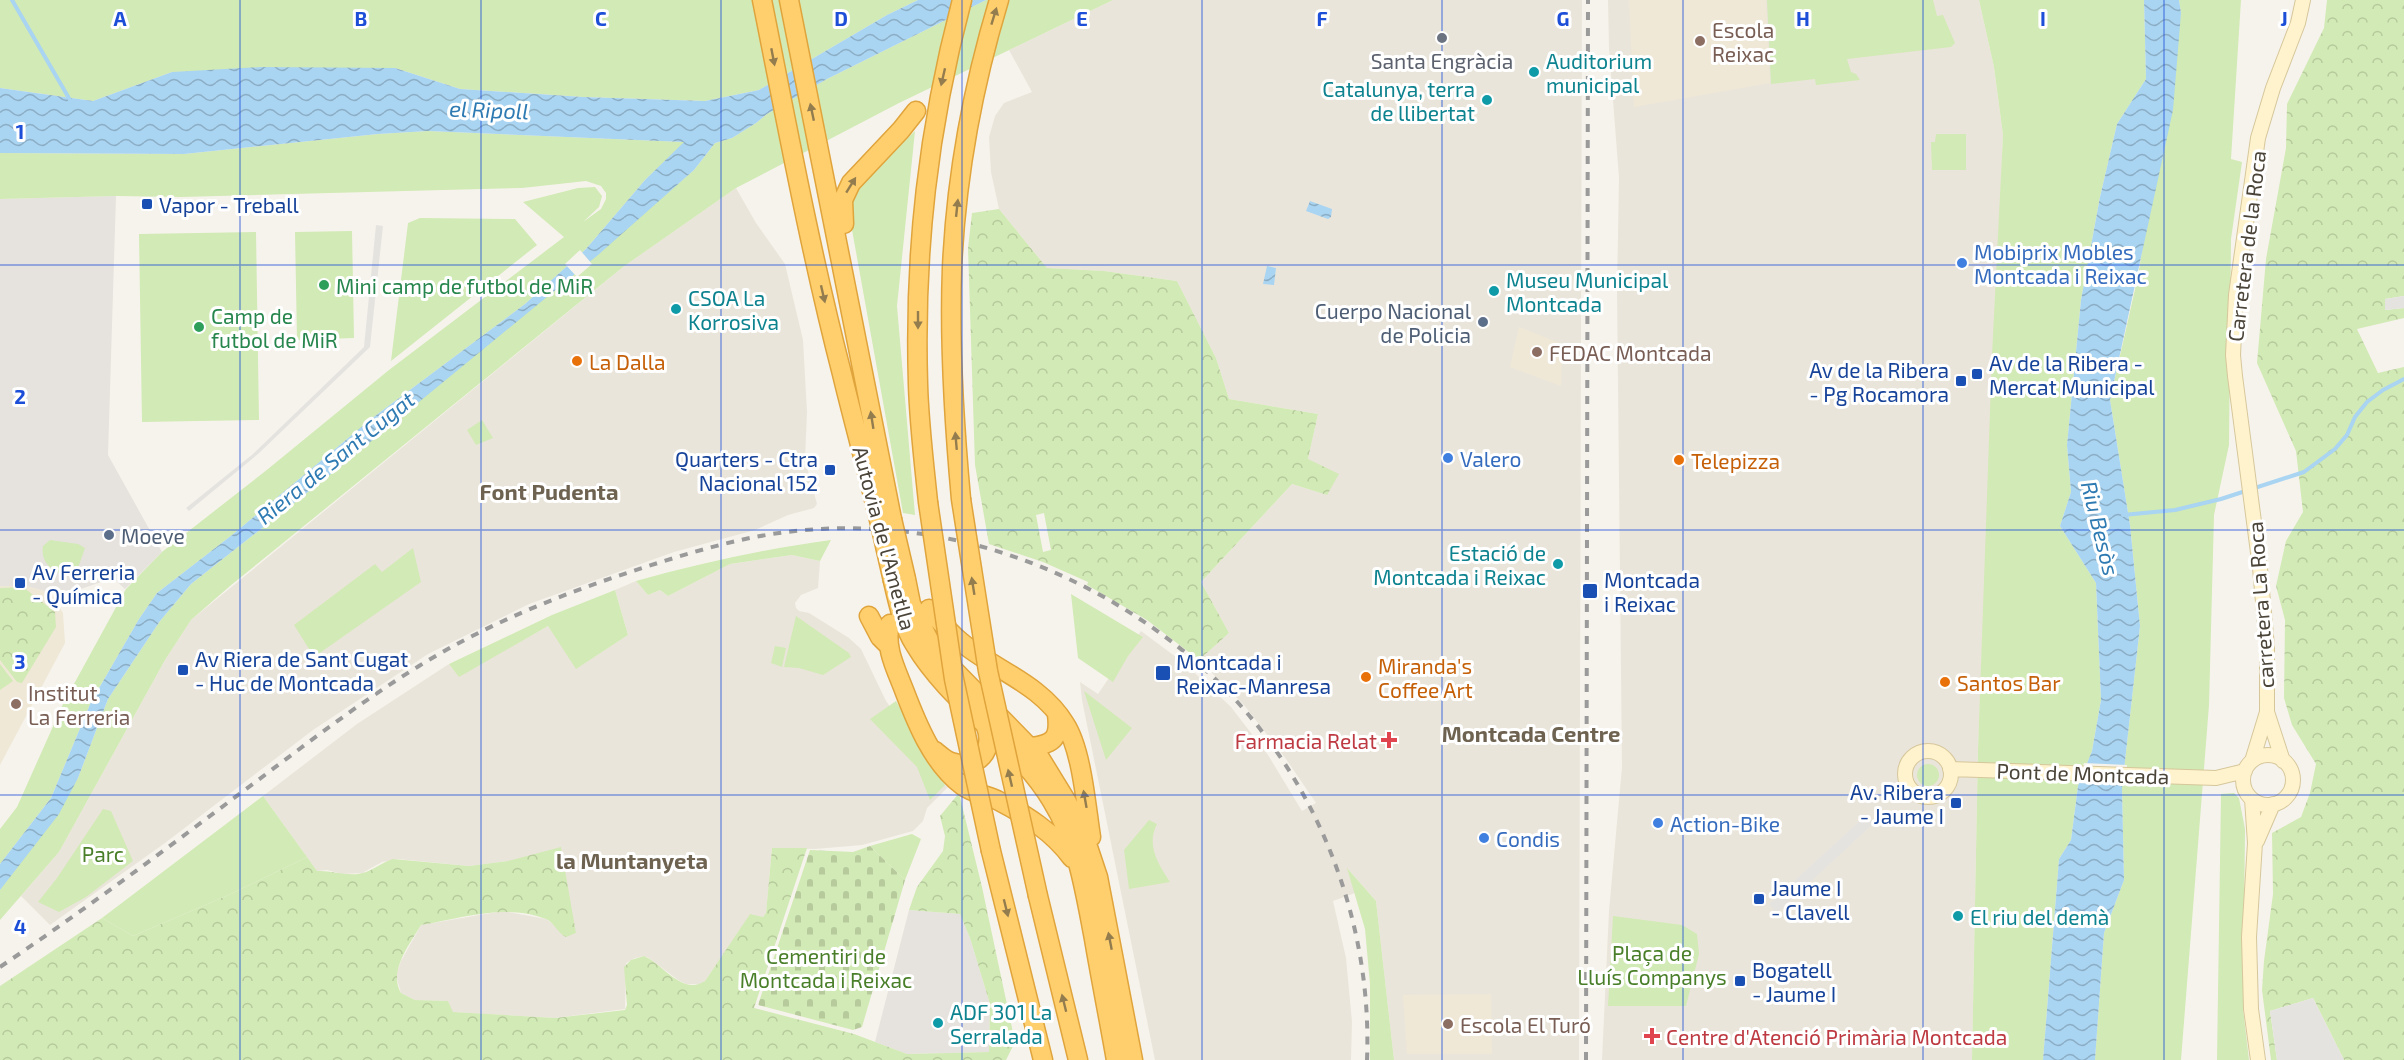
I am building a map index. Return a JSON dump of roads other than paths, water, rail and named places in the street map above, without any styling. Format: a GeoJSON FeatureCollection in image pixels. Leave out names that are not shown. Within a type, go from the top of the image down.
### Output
{"type":"FeatureCollection","features":[{"type":"Feature","properties":{"kind":"highway","name":"Autovia de l'Ametlla"},"geometry":{"type":"LineString","coordinates":[[762,0],[810,237],[842,374],[862,449],[886,521]]}},
{"type":"Feature","properties":{"kind":"highway","name":"Autovia de l'Ametlla"},"geometry":{"type":"LineString","coordinates":[[789,0],[863,366],[901,614],[913,643],[938,664],[985,724],[1020,756],[1052,800],[1069,834],[1080,869],[1116,1060]]}},
{"type":"Feature","properties":{"kind":"highway"},"geometry":{"type":"LineString","coordinates":[[963,0],[941,83],[930,147],[920,262],[918,384],[928,502],[954,679],[992,851],[1043,1060]]}},
{"type":"Feature","properties":{"kind":"highway"},"geometry":{"type":"LineString","coordinates":[[999,0],[976,85],[963,160],[952,266],[952,383],[962,499],[988,671],[1038,896],[1078,1060]]}},
{"type":"Feature","properties":{"kind":"highway"},"geometry":{"type":"LineString","coordinates":[[863,366],[842,209],[843,200],[858,174],[901,130],[916,111]]}},
{"type":"Feature","properties":{"kind":"highway"},"geometry":{"type":"LineString","coordinates":[[936,612],[961,642],[1036,691],[1052,705],[1070,732],[1080,768],[1133,1060]]}},
{"type":"Feature","properties":{"kind":"highway"},"geometry":{"type":"LineString","coordinates":[[869,616],[880,637],[889,646]]}},
{"type":"Feature","properties":{"kind":"highway"},"geometry":{"type":"LineString","coordinates":[[890,624],[889,646],[913,714],[941,765],[961,784],[998,801],[1042,827],[1058,840],[1080,869]]}},
{"type":"Feature","properties":{"kind":"highway"},"geometry":{"type":"LineString","coordinates":[[938,664],[1031,747],[1040,758],[1084,835],[1098,877]]}},
{"type":"Feature","properties":{"kind":"highway"},"geometry":{"type":"LineString","coordinates":[[1031,747],[1053,740],[1059,729],[1057,714]]}},
{"type":"Feature","properties":{"kind":"highway"},"geometry":{"type":"LineString","coordinates":[[932,748],[951,762],[976,760],[988,749],[990,734],[985,724]]}},
{"type":"Feature","properties":{"kind":"street","name":"Carretera de la Roca"},"geometry":{"type":"LineString","coordinates":[[2252,499],[2235,376],[2236,295],[2258,138],[2272,88],[2298,23],[2303,0]]}},
{"type":"Feature","properties":{"kind":"street","name":"carretera La Roca"},"geometry":{"type":"LineString","coordinates":[[2248,766],[2266,712],[2267,647],[2252,499]]}},
{"type":"Feature","properties":{"kind":"street","name":"carretera La Roca"},"geometry":{"type":"LineString","coordinates":[[2266,712],[2283,761]]}},
{"type":"Feature","properties":{"kind":"street"},"geometry":{"type":"LineString","coordinates":[[2268,756],[2283,761],[2291,772],[2292,786],[2285,798],[2273,804],[2260,804],[2248,794],[2216,778],[2268,756]]}},
{"type":"Feature","properties":{"kind":"street"},"geometry":{"type":"LineString","coordinates":[[2248,766],[2248,794],[2255,843],[2249,937],[2251,1009],[2258,1060]]}},
{"type":"Feature","properties":{"kind":"street","name":"Pont de Montcada"},"geometry":{"type":"LineString","coordinates":[[1950,769],[2216,778]]}},
{"type":"Feature","properties":{"kind":"street"},"geometry":{"type":"LineString","coordinates":[[2255,843],[2273,804]]}},
{"type":"Feature","properties":{"kind":"water"},"geometry":{"type":"Polygon","coordinates":[[[918,0],[986,0],[827,79],[767,114],[732,138],[715,143],[694,170],[598,255],[341,466],[191,584],[160,621],[108,699],[78,778],[59,814],[0,890],[0,864],[51,798],[91,702],[139,619],[157,593],[232,535],[371,419],[525,304],[586,249],[645,180],[684,142],[428,131],[184,154],[0,153],[0,88],[93,101],[172,72],[261,67],[395,68],[460,89],[583,97],[705,101],[759,90],[887,15],[918,0]]]}},
{"type":"Feature","properties":{"kind":"water","name":"Riu Besòs"},"geometry":{"type":"Polygon","coordinates":[[[2144,0],[2179,0],[2181,13],[2173,110],[2110,400],[2130,525],[2140,626],[2122,788],[2124,880],[2104,933],[2095,1060],[2043,1060],[2059,859],[2071,840],[2078,786],[2092,751],[2101,700],[2096,583],[2060,526],[2071,492],[2067,445],[2081,300],[2100,197],[2117,124],[2146,79],[2144,0]]]}},
{"type":"Feature","properties":{"kind":"water"},"geometry":{"type":"Polygon","coordinates":[[[1310,201],[1332,209],[1331,217],[1328,219],[1306,211],[1310,201]]]}},
{"type":"Feature","properties":{"kind":"water"},"geometry":{"type":"Polygon","coordinates":[[[1267,266],[1276,268],[1274,285],[1263,284],[1267,266]]]}},
{"type":"Feature","properties":{"kind":"waterway"},"geometry":{"type":"LineString","coordinates":[[12,0],[70,100]]}},
{"type":"Feature","properties":{"kind":"waterway"},"geometry":{"type":"LineString","coordinates":[[2123,515],[2175,510],[2221,499],[2304,472],[2335,449],[2347,435],[2355,417],[2367,402],[2404,379]]}},
{"type":"Feature","properties":{"kind":"railway"},"geometry":{"type":"LineString","coordinates":[[1586,1060],[1588,0]]}},
{"type":"Feature","properties":{"kind":"railway"},"geometry":{"type":"LineString","coordinates":[[0,967],[122,881],[351,711],[419,666],[470,637],[578,590],[709,548],[755,537],[815,529],[875,529],[934,536],[992,550],[1048,570],[1102,596],[1153,628],[1200,665],[1239,704],[1273,747],[1303,794],[1327,843],[1346,896],[1359,949],[1366,1005],[1367,1060]]}},
{"type":"Feature","properties":{"kind":"place","name":"Santa Engràcia"},"geometry":{"type":"Point","coordinates":[1442,38]}},
{"type":"Feature","properties":{"kind":"place","name":"Escola Reixac"},"geometry":{"type":"Point","coordinates":[1700,41]}},
{"type":"Feature","properties":{"kind":"place","name":"Auditorium municipal"},"geometry":{"type":"Point","coordinates":[1534,72]}},
{"type":"Feature","properties":{"kind":"place","name":"Catalunya, terra de llibertat"},"geometry":{"type":"Point","coordinates":[1487,100]}},
{"type":"Feature","properties":{"kind":"place","name":"Vapor - Treball"},"geometry":{"type":"Point","coordinates":[147,204]}},
{"type":"Feature","properties":{"kind":"place","name":"Mobiprix Mobles Montcada i Reixac"},"geometry":{"type":"Point","coordinates":[1962,263]}},
{"type":"Feature","properties":{"kind":"place","name":"Mini camp de futbol de MiR"},"geometry":{"type":"Point","coordinates":[324,285]}},
{"type":"Feature","properties":{"kind":"place","name":"Museu Municipal Montcada"},"geometry":{"type":"Point","coordinates":[1494,291]}},
{"type":"Feature","properties":{"kind":"place","name":"CSOA La Korrosiva"},"geometry":{"type":"Point","coordinates":[676,309]}},
{"type":"Feature","properties":{"kind":"place","name":"Cuerpo Nacional de Policia"},"geometry":{"type":"Point","coordinates":[1483,322]}},
{"type":"Feature","properties":{"kind":"place","name":"Camp de futbol de MiR"},"geometry":{"type":"Point","coordinates":[199,327]}},
{"type":"Feature","properties":{"kind":"place","name":"FEDAC Montcada"},"geometry":{"type":"Point","coordinates":[1537,352]}},
{"type":"Feature","properties":{"kind":"place","name":"La Dalla"},"geometry":{"type":"Point","coordinates":[577,361]}},
{"type":"Feature","properties":{"kind":"place","name":"Av de la Ribera - Mercat Municipal"},"geometry":{"type":"Point","coordinates":[1977,374]}},
{"type":"Feature","properties":{"kind":"place","name":"Av de la Ribera - Pg Rocamora"},"geometry":{"type":"Point","coordinates":[1961,381]}},
{"type":"Feature","properties":{"kind":"place","name":"Valero"},"geometry":{"type":"Point","coordinates":[1448,458]}},
{"type":"Feature","properties":{"kind":"place","name":"Telepizza"},"geometry":{"type":"Point","coordinates":[1679,460]}},
{"type":"Feature","properties":{"kind":"place","name":"Quarters - Ctra Nacional 152"},"geometry":{"type":"Point","coordinates":[830,470]}},
{"type":"Feature","properties":{"kind":"place","name":"Moeve"},"geometry":{"type":"Point","coordinates":[109,535]}},
{"type":"Feature","properties":{"kind":"place","name":"Estació de Montcada i Reixac"},"geometry":{"type":"Point","coordinates":[1558,564]}},
{"type":"Feature","properties":{"kind":"place","name":"Av Ferreria - Química"},"geometry":{"type":"Point","coordinates":[20,583]}},
{"type":"Feature","properties":{"kind":"place","name":"Montcada i Reixac"},"geometry":{"type":"Point","coordinates":[1590,591]}},
{"type":"Feature","properties":{"kind":"place","name":"Av Riera de Sant Cugat - Huc de Montcada"},"geometry":{"type":"Point","coordinates":[183,670]}},
{"type":"Feature","properties":{"kind":"place","name":"Montcada i Reixac-Manresa"},"geometry":{"type":"Point","coordinates":[1163,673]}},
{"type":"Feature","properties":{"kind":"place","name":"Miranda's Coffee Art"},"geometry":{"type":"Point","coordinates":[1366,677]}},
{"type":"Feature","properties":{"kind":"place","name":"Santos Bar"},"geometry":{"type":"Point","coordinates":[1945,682]}},
{"type":"Feature","properties":{"kind":"place","name":"Institut La Ferreria"},"geometry":{"type":"Point","coordinates":[16,704]}},
{"type":"Feature","properties":{"kind":"place","name":"Farmacia Relat"},"geometry":{"type":"Point","coordinates":[1389,740]}},
{"type":"Feature","properties":{"kind":"place","name":"Av. Ribera - Jaume I"},"geometry":{"type":"Point","coordinates":[1956,803]}},
{"type":"Feature","properties":{"kind":"place","name":"Action-Bike"},"geometry":{"type":"Point","coordinates":[1658,823]}},
{"type":"Feature","properties":{"kind":"place","name":"Condis"},"geometry":{"type":"Point","coordinates":[1484,838]}},
{"type":"Feature","properties":{"kind":"place","name":"Jaume I - Clavell"},"geometry":{"type":"Point","coordinates":[1759,899]}},
{"type":"Feature","properties":{"kind":"place","name":"El riu del demà"},"geometry":{"type":"Point","coordinates":[1958,916]}},
{"type":"Feature","properties":{"kind":"place","name":"Bogatell - Jaume I"},"geometry":{"type":"Point","coordinates":[1740,981]}},
{"type":"Feature","properties":{"kind":"place","name":"ADF 301 La Serralada"},"geometry":{"type":"Point","coordinates":[938,1023]}},
{"type":"Feature","properties":{"kind":"place","name":"Escola El Turó"},"geometry":{"type":"Point","coordinates":[1448,1024]}},
{"type":"Feature","properties":{"kind":"place","name":"Centre d'Atenció Primària Montcada"},"geometry":{"type":"Point","coordinates":[1652,1036]}},
{"type":"Feature","properties":{"kind":"district","name":"Font Pudenta"},"geometry":{"type":"Point","coordinates":[549,491]}},
{"type":"Feature","properties":{"kind":"district","name":"Montcada Centre"},"geometry":{"type":"Point","coordinates":[1531,733]}},
{"type":"Feature","properties":{"kind":"district","name":"la Muntanyeta"},"geometry":{"type":"Point","coordinates":[632,860]}},
{"type":"Feature","properties":{"kind":"water label","name":"el Ripoll"},"geometry":{"type":"Point","coordinates":[489,109]}},
{"type":"Feature","properties":{"kind":"water label","name":"Riera de Sant Cugat"},"geometry":{"type":"Point","coordinates":[335,457]}},
{"type":"Feature","properties":{"kind":"park label","name":"Parc"},"geometry":{"type":"Point","coordinates":[103,853]}},
{"type":"Feature","properties":{"kind":"park label","name":"Plaça de Lluís Companys"},"geometry":{"type":"Point","coordinates":[1652,964]}},
{"type":"Feature","properties":{"kind":"park label","name":"Cementiri de Montcada i Reixac"},"geometry":{"type":"Point","coordinates":[826,967]}}]}
